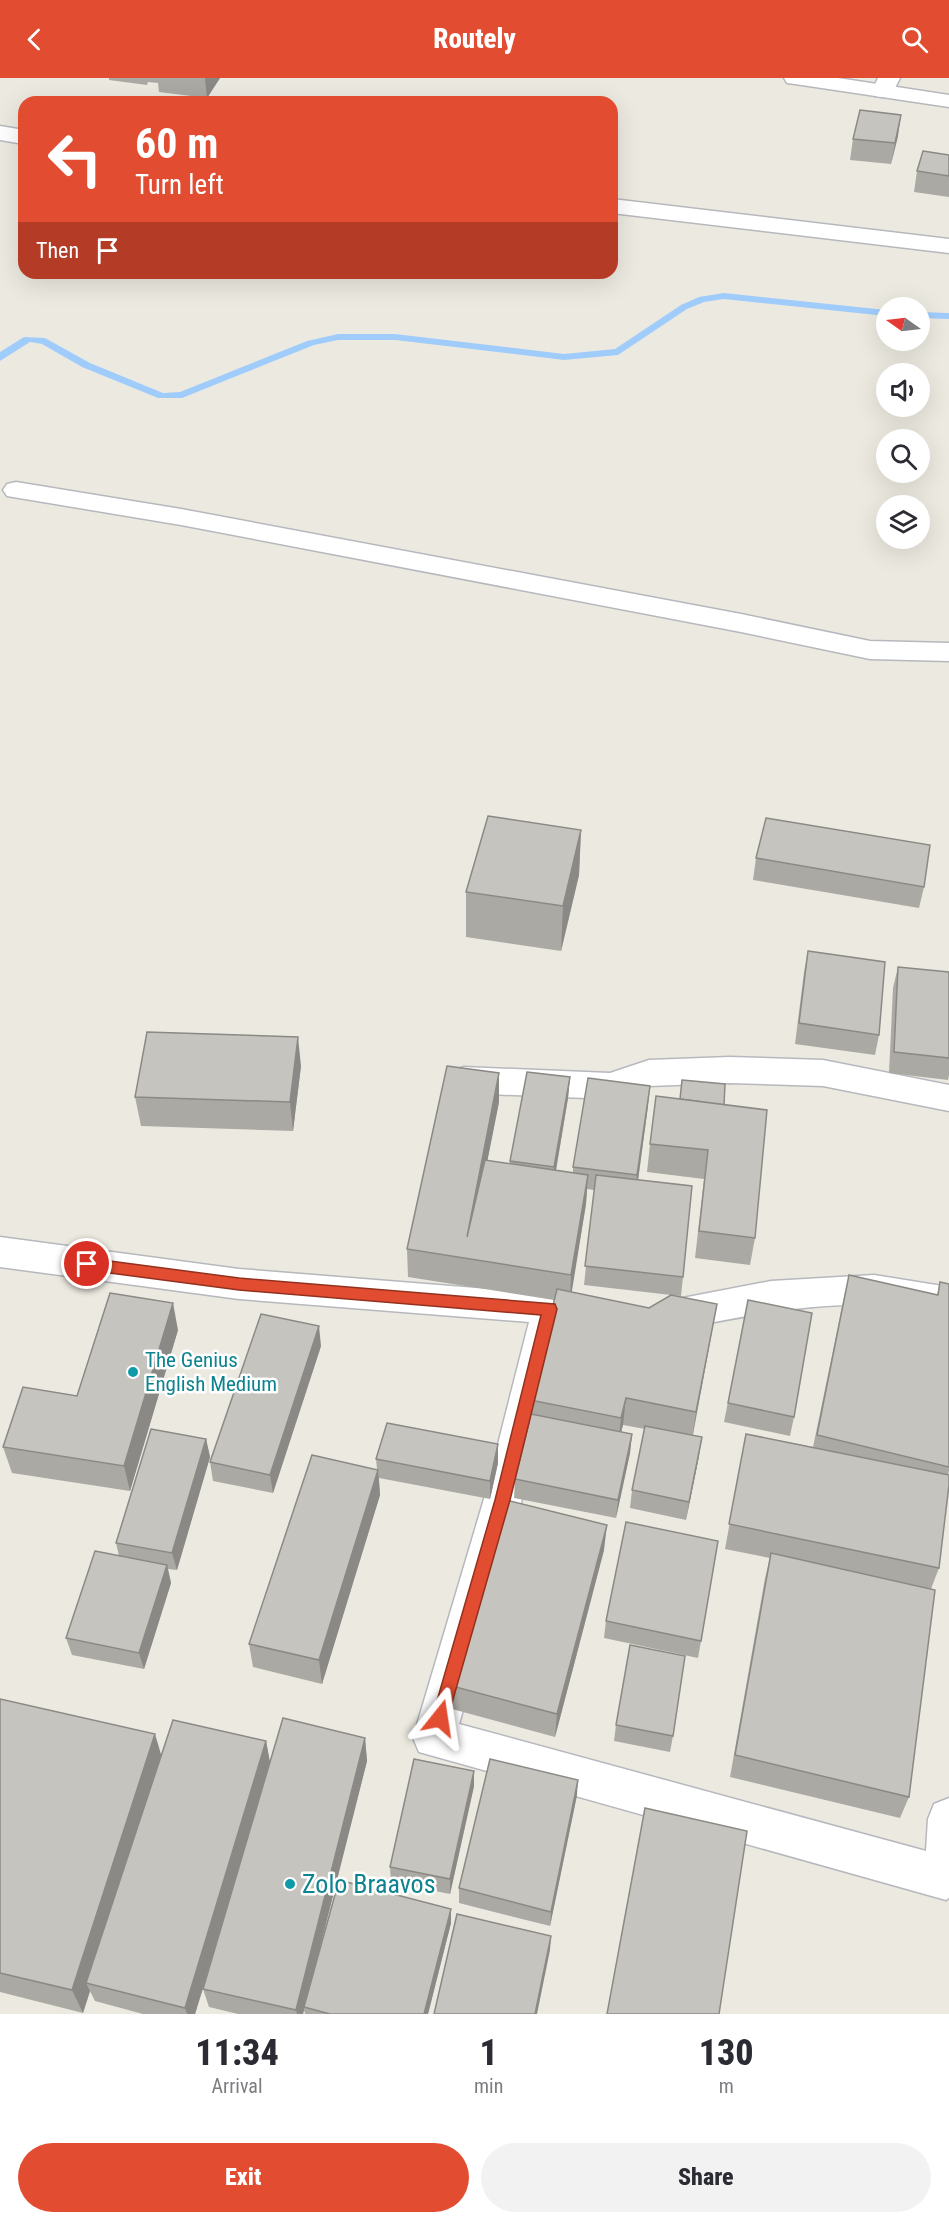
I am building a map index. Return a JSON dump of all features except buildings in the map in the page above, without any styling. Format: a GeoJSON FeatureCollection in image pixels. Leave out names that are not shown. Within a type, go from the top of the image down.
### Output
{"type":"FeatureCollection","features":[{"type":"Feature","properties":{"kind":"street"},"geometry":{"type":"LineString","coordinates":[[795,78],[886,85],[949,101]]}},
{"type":"Feature","properties":{"kind":"street"},"geometry":{"type":"LineString","coordinates":[[0,133],[18,136]]}},
{"type":"Feature","properties":{"kind":"street"},"geometry":{"type":"LineString","coordinates":[[618,207],[949,246]]}},
{"type":"Feature","properties":{"kind":"street"},"geometry":{"type":"LineString","coordinates":[[16,489],[182,517],[741,623],[870,650],[949,652]]}},
{"type":"Feature","properties":{"kind":"street"},"geometry":{"type":"LineString","coordinates":[[464,1080],[610,1086],[649,1073],[730,1070],[823,1073],[949,1098]]}},
{"type":"Feature","properties":{"kind":"street"},"geometry":{"type":"LineString","coordinates":[[0,1252],[239,1284],[550,1309],[622,1319],[722,1307],[771,1296],[831,1291],[874,1290],[949,1302]]}},
{"type":"Feature","properties":{"kind":"street"},"geometry":{"type":"LineString","coordinates":[[550,1309],[502,1500],[434,1738],[946,1878],[949,1819]]}},
{"type":"Feature","properties":{"kind":"waterway"},"geometry":{"type":"LineString","coordinates":[[0,358],[28,339],[45,341],[86,365],[162,396],[182,395],[311,343],[338,337],[395,337],[564,357],[618,352],[684,307],[702,299],[724,296],[876,312]]}},
{"type":"Feature","properties":{"kind":"waterway"},"geometry":{"type":"LineString","coordinates":[[930,315],[949,316]]}},
{"type":"Feature","properties":{"kind":"place","name":"The Genius English Medium"},"geometry":{"type":"Point","coordinates":[133,1372]}},
{"type":"Feature","properties":{"kind":"place","name":"Zolo Braavos"},"geometry":{"type":"Point","coordinates":[290,1884]}},
{"type":"Feature","properties":{"kind":"route"},"geometry":{"type":"LineString","coordinates":[[87,1264],[239,1284],[550,1309],[502,1500],[440,1718]]}}]}
